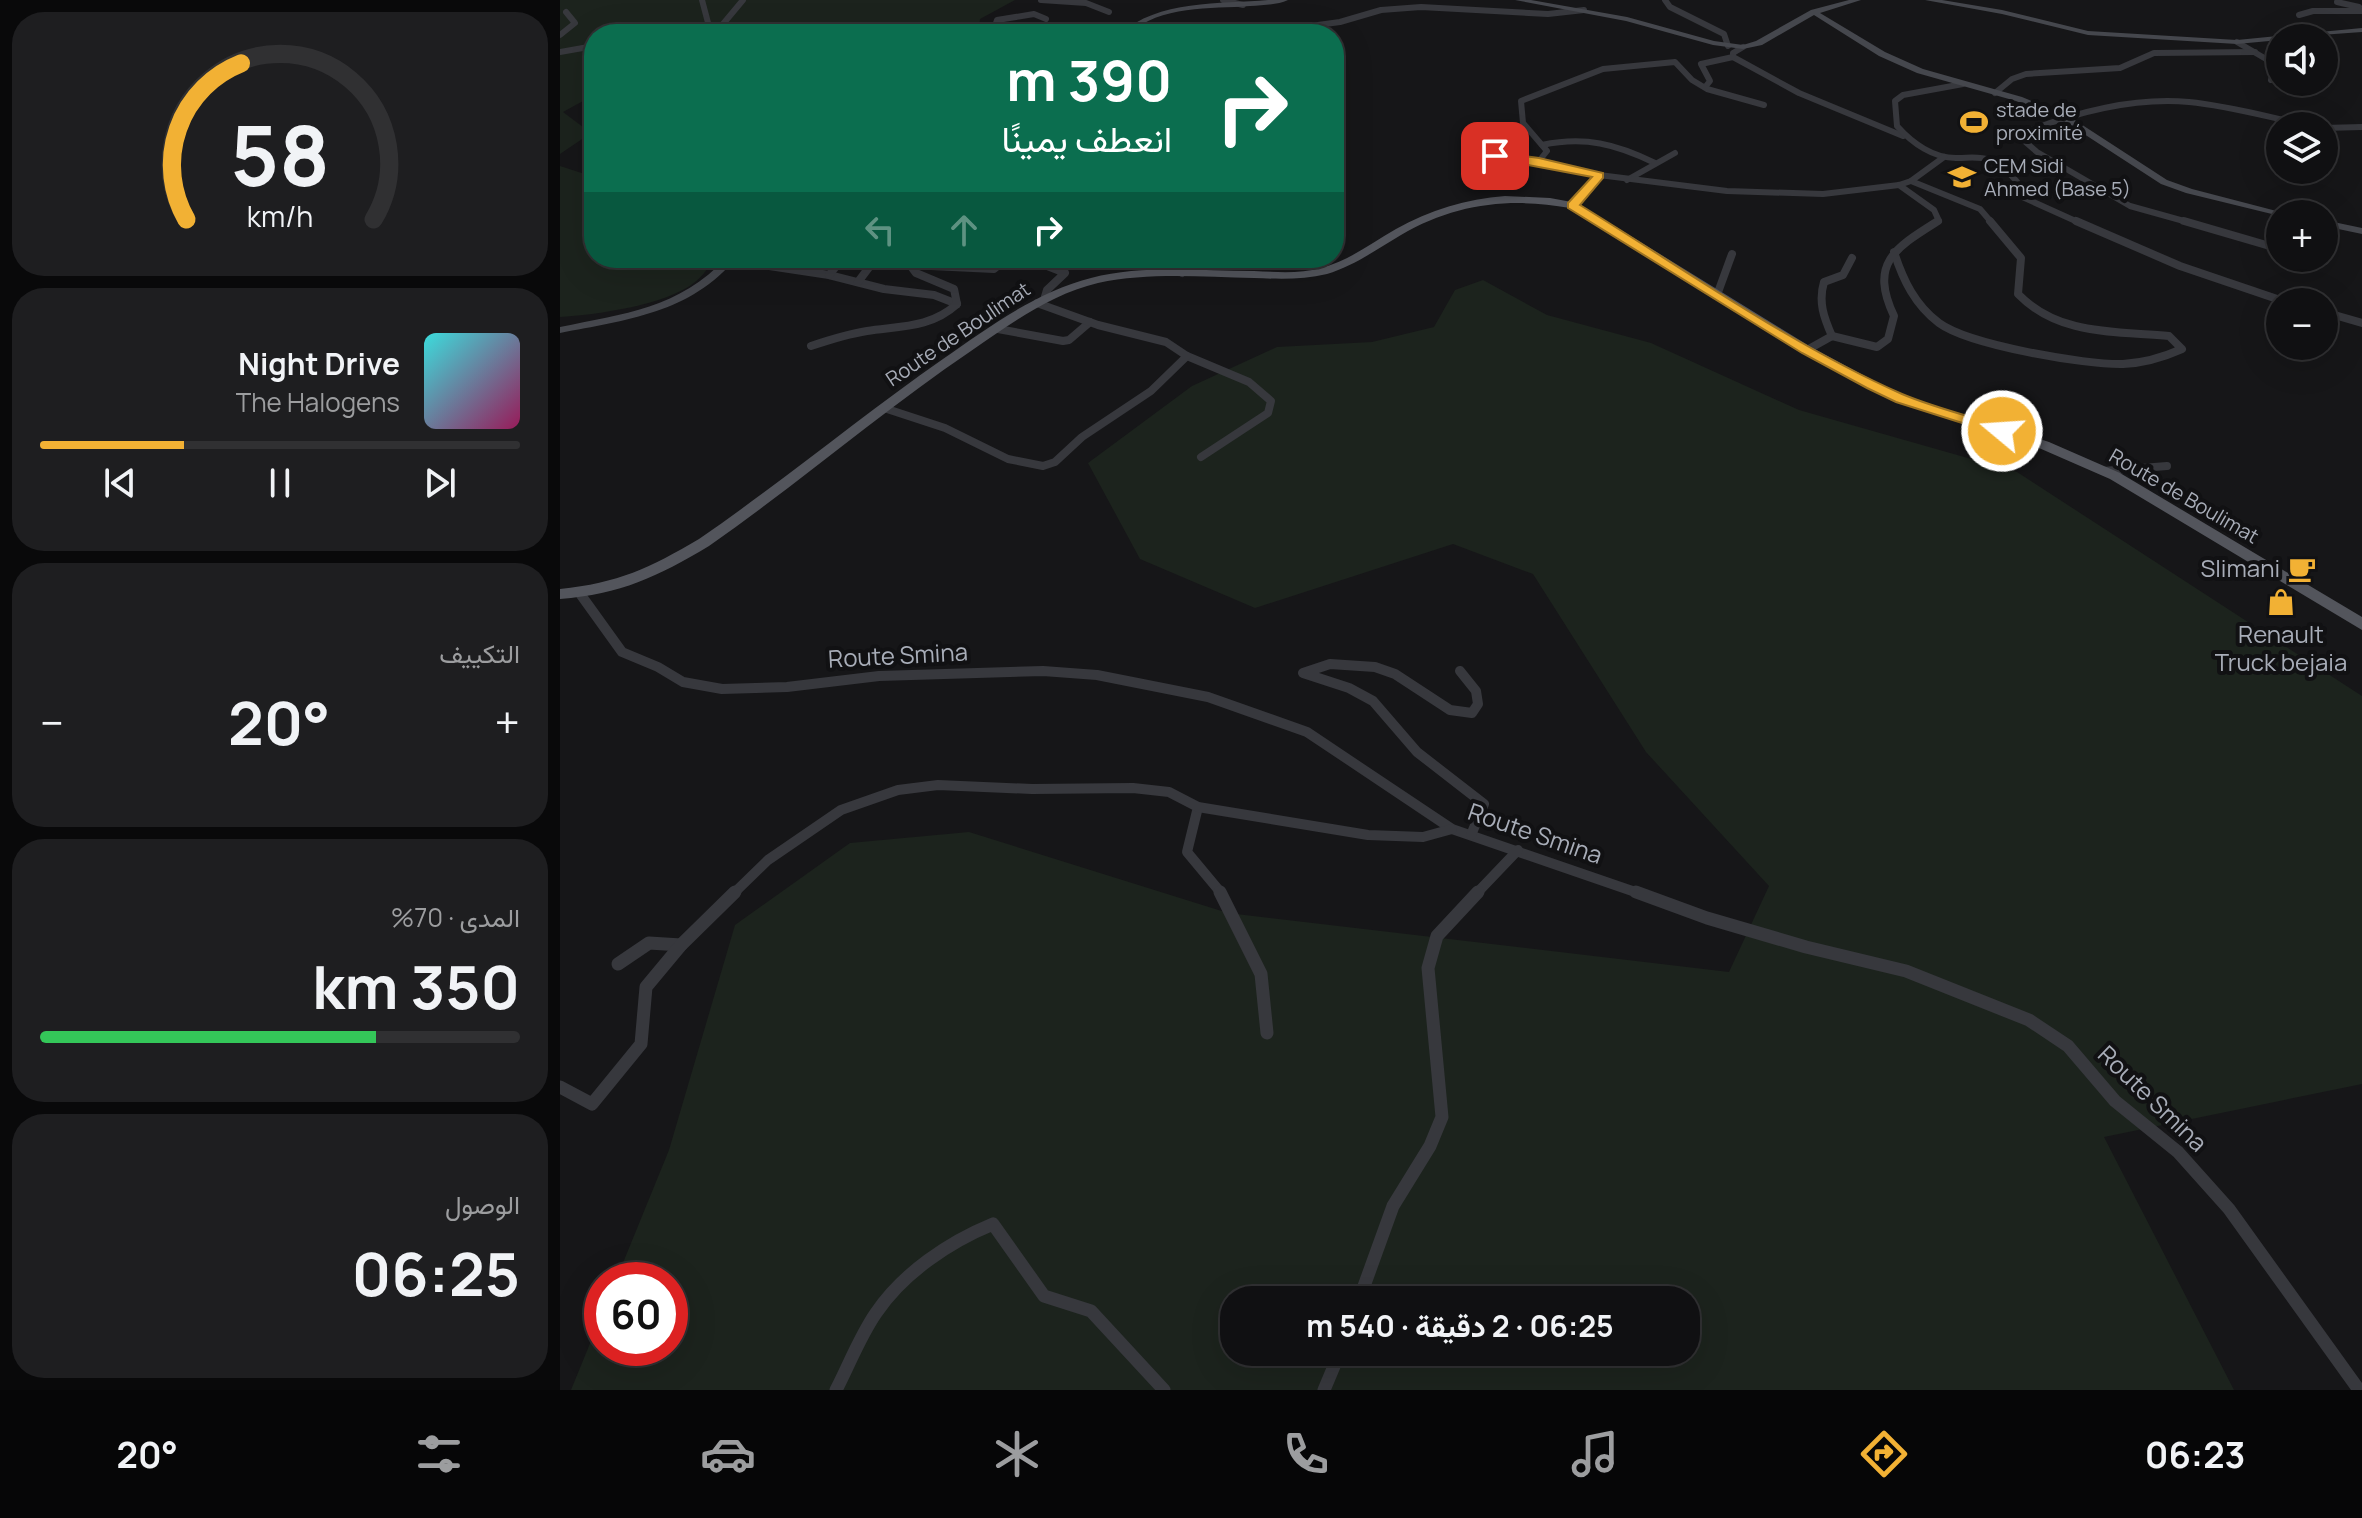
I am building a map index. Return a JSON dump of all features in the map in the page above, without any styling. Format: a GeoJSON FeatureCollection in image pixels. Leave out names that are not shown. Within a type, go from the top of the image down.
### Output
{"type":"FeatureCollection","features":[{"type":"Feature","properties":{"kind":"main road"},"geometry":{"type":"LineString","coordinates":[[1134,24],[1160,13],[1284,0]]}},
{"type":"Feature","properties":{"kind":"main road"},"geometry":{"type":"LineString","coordinates":[[1519,0],[1652,24],[1728,46],[1743,47],[1759,43],[1814,12],[1857,0]]}},
{"type":"Feature","properties":{"kind":"main road"},"geometry":{"type":"LineString","coordinates":[[1929,0],[2002,12],[2088,33],[2237,42],[2266,39]]}},
{"type":"Feature","properties":{"kind":"main road"},"geometry":{"type":"LineString","coordinates":[[1814,12],[1899,62],[2067,119],[2164,182],[2266,210]]}},
{"type":"Feature","properties":{"kind":"main road"},"geometry":{"type":"LineString","coordinates":[[2338,32],[2362,30]]}},
{"type":"Feature","properties":{"kind":"main road","name":"Route de Boulimat"},"geometry":{"type":"LineString","coordinates":[[1344,262],[1403,229],[1483,199],[1542,198],[1573,205],[1807,350],[1901,399],[2044,445],[2103,471],[2362,624]]}},
{"type":"Feature","properties":{"kind":"main road"},"geometry":{"type":"LineString","coordinates":[[2338,226],[2362,231]]}},
{"type":"Feature","properties":{"kind":"main road"},"geometry":{"type":"LineString","coordinates":[[560,330],[661,308],[703,286],[722,268]]}},
{"type":"Feature","properties":{"kind":"main road","name":"Route de Boulimat"},"geometry":{"type":"LineString","coordinates":[[560,594],[581,595],[640,579],[707,540],[884,408],[998,329],[1068,287],[1106,276],[1182,273],[1295,275],[1331,268]]}},
{"type":"Feature","properties":{"kind":"street"},"geometry":{"type":"LineString","coordinates":[[702,0],[708,24]]}},
{"type":"Feature","properties":{"kind":"street"},"geometry":{"type":"LineString","coordinates":[[723,24],[743,0]]}},
{"type":"Feature","properties":{"kind":"street"},"geometry":{"type":"LineString","coordinates":[[1041,0],[1086,3],[1109,12]]}},
{"type":"Feature","properties":{"kind":"street"},"geometry":{"type":"LineString","coordinates":[[1223,0],[1243,5]]}},
{"type":"Feature","properties":{"kind":"street"},"geometry":{"type":"LineString","coordinates":[[1665,0],[1670,7],[1724,34],[1728,46]]}},
{"type":"Feature","properties":{"kind":"street"},"geometry":{"type":"LineString","coordinates":[[2337,2],[2362,9]]}},
{"type":"Feature","properties":{"kind":"street"},"geometry":{"type":"LineString","coordinates":[[1325,24],[1381,10],[1421,7],[1548,14],[1584,10]]}},
{"type":"Feature","properties":{"kind":"street"},"geometry":{"type":"LineString","coordinates":[[2299,15],[2313,11],[2362,9]]}},
{"type":"Feature","properties":{"kind":"street"},"geometry":{"type":"LineString","coordinates":[[560,35],[575,23],[566,12]]}},
{"type":"Feature","properties":{"kind":"street"},"geometry":{"type":"LineString","coordinates":[[998,24],[997,20],[1034,14],[1046,19]]}},
{"type":"Feature","properties":{"kind":"street"},"geometry":{"type":"LineString","coordinates":[[2237,42],[2266,61]]}},
{"type":"Feature","properties":{"kind":"street"},"geometry":{"type":"LineString","coordinates":[[1733,57],[1733,53],[1743,47]]}},
{"type":"Feature","properties":{"kind":"street"},"geometry":{"type":"LineString","coordinates":[[560,52],[584,48]]}},
{"type":"Feature","properties":{"kind":"street"},"geometry":{"type":"LineString","coordinates":[[1995,93],[2012,79],[2026,74],[2120,68],[2154,53],[2255,52]]}},
{"type":"Feature","properties":{"kind":"street"},"geometry":{"type":"LineString","coordinates":[[1706,86],[1710,81],[1701,64],[1733,57],[1799,93],[1905,137],[1944,157],[1973,156],[1993,162],[2010,175],[2033,202]]}},
{"type":"Feature","properties":{"kind":"street"},"geometry":{"type":"LineString","coordinates":[[1539,161],[1547,151],[1523,124],[1518,114],[1521,101],[1603,69],[1670,62],[1682,65],[1692,80],[1727,97],[1764,105]]}},
{"type":"Feature","properties":{"kind":"street"},"geometry":{"type":"LineString","coordinates":[[1905,137],[1897,126],[1895,101],[1919,90],[1963,84]]}},
{"type":"Feature","properties":{"kind":"street"},"geometry":{"type":"LineString","coordinates":[[2266,117],[2189,102],[2125,104],[2025,132],[2022,139],[2037,152],[2130,206],[2266,245]]}},
{"type":"Feature","properties":{"kind":"street"},"geometry":{"type":"LineString","coordinates":[[2338,130],[2362,127]]}},
{"type":"Feature","properties":{"kind":"street"},"geometry":{"type":"LineString","coordinates":[[1542,145],[1564,140],[1601,139],[1655,163]]}},
{"type":"Feature","properties":{"kind":"street"},"geometry":{"type":"LineString","coordinates":[[1473,153],[1539,161],[1627,180],[1727,191],[1823,194],[1899,185],[1911,181],[1944,157]]}},
{"type":"Feature","properties":{"kind":"street"},"geometry":{"type":"LineString","coordinates":[[1627,180],[1675,153]]}},
{"type":"Feature","properties":{"kind":"street"},"geometry":{"type":"LineString","coordinates":[[1573,205],[1599,175]]}},
{"type":"Feature","properties":{"kind":"street"},"geometry":{"type":"LineString","coordinates":[[1894,252],[1901,278],[1913,299],[1950,329],[1969,337],[2121,364],[2182,349],[2169,336],[2138,332],[2116,334],[2076,328],[2026,306],[2018,294],[2021,258],[1990,219],[1965,201],[1911,181]]}},
{"type":"Feature","properties":{"kind":"street"},"geometry":{"type":"LineString","coordinates":[[1807,350],[1832,336],[1877,347],[1888,339],[1894,316],[1884,299],[1880,279],[1894,252],[1914,233],[1939,221],[1934,210],[1899,185]]}},
{"type":"Feature","properties":{"kind":"street"},"geometry":{"type":"LineString","coordinates":[[2009,191],[2148,254],[2266,297]]}},
{"type":"Feature","properties":{"kind":"street"},"geometry":{"type":"LineString","coordinates":[[1717,295],[1732,254]]}},
{"type":"Feature","properties":{"kind":"street"},"geometry":{"type":"LineString","coordinates":[[1832,336],[1819,296],[1824,282],[1843,275],[1852,258]]}},
{"type":"Feature","properties":{"kind":"street"},"geometry":{"type":"LineString","coordinates":[[792,268],[884,289],[934,295],[957,304]]}},
{"type":"Feature","properties":{"kind":"street"},"geometry":{"type":"LineString","coordinates":[[829,275],[835,268]]}},
{"type":"Feature","properties":{"kind":"street"},"geometry":{"type":"LineString","coordinates":[[858,282],[868,268]]}},
{"type":"Feature","properties":{"kind":"street"},"geometry":{"type":"LineString","coordinates":[[914,268],[916,273],[954,289],[957,304]]}},
{"type":"Feature","properties":{"kind":"street"},"geometry":{"type":"LineString","coordinates":[[1052,268],[1065,273],[1047,290],[1041,302],[1090,322],[1166,342],[1187,356],[1249,382],[1271,401],[1268,413],[1201,457]]}},
{"type":"Feature","properties":{"kind":"street"},"geometry":{"type":"LineString","coordinates":[[1182,273],[1186,268]]}},
{"type":"Feature","properties":{"kind":"street"},"geometry":{"type":"LineString","coordinates":[[811,346],[846,335],[934,321],[947,315],[957,304]]}},
{"type":"Feature","properties":{"kind":"street"},"geometry":{"type":"LineString","coordinates":[[2338,316],[2362,323]]}},
{"type":"Feature","properties":{"kind":"street"},"geometry":{"type":"LineString","coordinates":[[998,329],[1063,341],[1069,340],[1090,322]]}},
{"type":"Feature","properties":{"kind":"street"},"geometry":{"type":"LineString","coordinates":[[884,408],[950,430],[993,450],[1006,460],[1044,466],[1056,463],[1081,438],[1127,410],[1178,368],[1187,356]]}},
{"type":"Feature","properties":{"kind":"street"},"geometry":{"type":"LineString","coordinates":[[2103,471],[2167,466]]}},
{"type":"Feature","properties":{"kind":"street","name":"Route Smina"},"geometry":{"type":"LineString","coordinates":[[581,595],[622,652],[658,667],[683,682],[722,689],[759,689],[879,676],[1043,671],[1097,675],[1208,697],[1307,732],[1452,829],[1707,918],[1806,947],[1906,971],[2029,1020],[2068,1046],[2115,1101],[2189,1163],[2229,1209],[2359,1390]]}},
{"type":"Feature","properties":{"kind":"street"},"geometry":{"type":"LineString","coordinates":[[1460,671],[1476,691],[1478,704],[1472,713],[1459,714],[1439,705],[1395,674],[1371,665],[1329,664],[1309,668],[1303,673],[1349,688],[1373,701],[1417,752],[1484,804],[1471,835]]}},
{"type":"Feature","properties":{"kind":"street"},"geometry":{"type":"LineString","coordinates":[[560,1087],[592,1104],[641,1044],[646,987],[681,945],[768,860],[841,810],[898,790],[938,785],[1032,789],[1133,788],[1169,792],[1198,807],[1368,835],[1423,837],[1452,829]]}},
{"type":"Feature","properties":{"kind":"street"},"geometry":{"type":"LineString","coordinates":[[1198,807],[1187,852],[1225,898],[1261,974],[1267,1033]]}},
{"type":"Feature","properties":{"kind":"street"},"geometry":{"type":"LineString","coordinates":[[1364,1286],[1393,1206],[1430,1146],[1442,1117],[1428,968],[1437,936],[1518,850]]}},
{"type":"Feature","properties":{"kind":"street"},"geometry":{"type":"LineString","coordinates":[[618,964],[649,943],[681,945]]}},
{"type":"Feature","properties":{"kind":"street"},"geometry":{"type":"LineString","coordinates":[[836,1390],[876,1312],[912,1275],[955,1240],[993,1224],[1044,1296],[1091,1311],[1164,1390]]}},
{"type":"Feature","properties":{"kind":"street"},"geometry":{"type":"LineString","coordinates":[[1324,1390],[1334,1366]]}},
{"type":"Feature","properties":{"kind":"shaded area"},"geometry":{"type":"Polygon","coordinates":[[[560,0],[1015,0],[980,19],[979,24],[584,24],[584,100],[563,112],[584,128],[584,138],[560,154],[560,0]]]}},
{"type":"Feature","properties":{"kind":"shaded area"},"geometry":{"type":"Polygon","coordinates":[[[560,166],[584,174],[584,268],[708,268],[683,290],[649,303],[560,317],[560,166]]]}},
{"type":"Feature","properties":{"kind":"shaded area"},"geometry":{"type":"Polygon","coordinates":[[[1483,280],[1547,315],[1651,343],[1799,410],[2017,472],[2362,696],[2362,1084],[2104,1137],[2234,1390],[571,1390],[584,1358],[584,1366],[688,1366],[688,1262],[623,1262],[669,1150],[735,925],[850,843],[969,832],[1228,913],[1729,972],[1769,886],[1646,752],[1533,574],[1453,544],[1255,608],[1140,559],[1088,463],[1192,386],[1277,347],[1372,342],[1434,327],[1455,290],[1483,280]]]}},
{"type":"Feature","properties":{"kind":"place","name":"stade de proximité"},"geometry":{"type":"Point","coordinates":[1974,122]}},
{"type":"Feature","properties":{"kind":"place","name":"CEM Sidi Ahmed (Base 5)"},"geometry":{"type":"Point","coordinates":[1962,177]}},
{"type":"Feature","properties":{"kind":"place","name":"Slimani"},"geometry":{"type":"Point","coordinates":[2302,569]}},
{"type":"Feature","properties":{"kind":"place","name":"Renault Truck bejaia"},"geometry":{"type":"Point","coordinates":[2281,602]}},
{"type":"Feature","properties":{"kind":"route"},"geometry":{"type":"LineString","coordinates":[[1495,156],[1539,161],[1599,175],[1573,205],[1807,350],[1872,385],[1901,399],[2002,431]]}}]}
